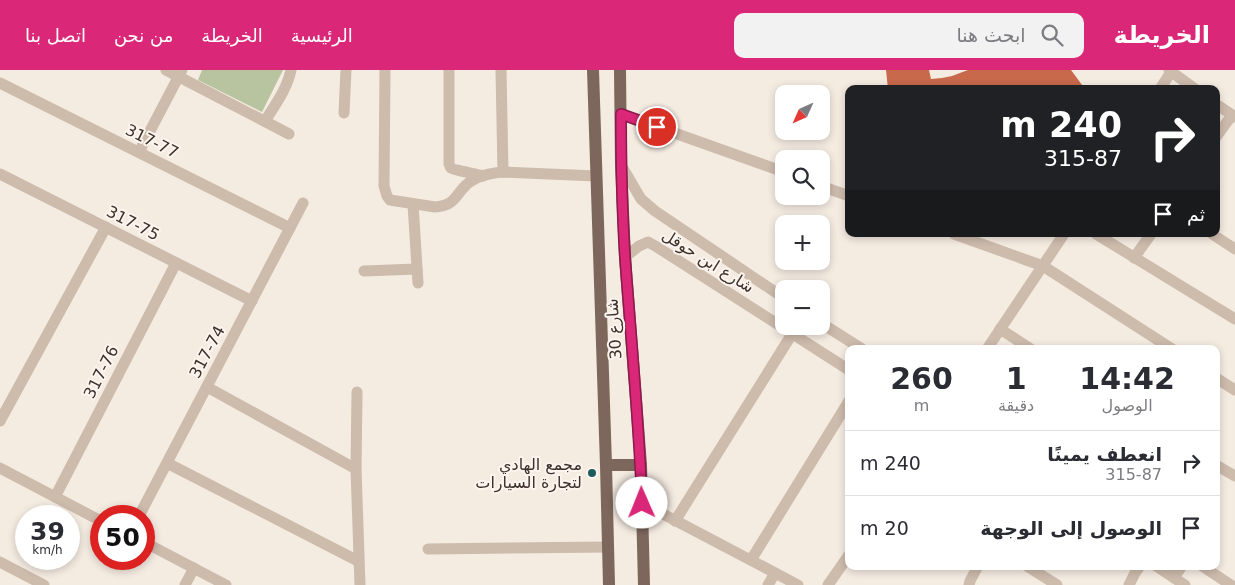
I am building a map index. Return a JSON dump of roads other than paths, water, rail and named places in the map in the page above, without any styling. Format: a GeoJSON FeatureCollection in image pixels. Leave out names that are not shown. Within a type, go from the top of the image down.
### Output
{"type":"FeatureCollection","features":[{"type":"Feature","properties":{"kind":"main road","name":"شارع 30"},"geometry":{"type":"LineString","coordinates":[[593,70],[609,585]]}},
{"type":"Feature","properties":{"kind":"main road","name":"شارع 30"},"geometry":{"type":"LineString","coordinates":[[618,70],[625,256],[641,465],[644,585]]}},
{"type":"Feature","properties":{"kind":"main road"},"geometry":{"type":"LineString","coordinates":[[606,465],[641,465]]}},
{"type":"Feature","properties":{"kind":"street"},"geometry":{"type":"LineString","coordinates":[[166,70],[181,74],[289,134]]}},
{"type":"Feature","properties":{"kind":"street"},"geometry":{"type":"LineString","coordinates":[[265,122],[283,92],[289,80],[291,70]]}},
{"type":"Feature","properties":{"kind":"street"},"geometry":{"type":"LineString","coordinates":[[344,113],[346,70]]}},
{"type":"Feature","properties":{"kind":"street"},"geometry":{"type":"LineString","coordinates":[[385,70],[384,186],[390,200],[435,208],[448,204],[473,180],[494,172],[596,176]]}},
{"type":"Feature","properties":{"kind":"street"},"geometry":{"type":"LineString","coordinates":[[449,70],[449,164],[453,170],[466,171],[483,176]]}},
{"type":"Feature","properties":{"kind":"street"},"geometry":{"type":"LineString","coordinates":[[502,70],[503,172]]}},
{"type":"Feature","properties":{"kind":"street"},"geometry":{"type":"LineString","coordinates":[[1162,85],[1170,71],[1189,85]]}},
{"type":"Feature","properties":{"kind":"street"},"geometry":{"type":"LineString","coordinates":[[139,152],[181,74]]}},
{"type":"Feature","properties":{"kind":"street","name":"317-77"},"geometry":{"type":"LineString","coordinates":[[0,83],[290,228]]}},
{"type":"Feature","properties":{"kind":"street"},"geometry":{"type":"LineString","coordinates":[[1220,107],[1233,116],[1220,133]]}},
{"type":"Feature","properties":{"kind":"street"},"geometry":{"type":"LineString","coordinates":[[621,114],[775,169]]}},
{"type":"Feature","properties":{"kind":"street","name":"شارع ابن حوقل"},"geometry":{"type":"LineString","coordinates":[[621,165],[641,199],[775,292]]}},
{"type":"Feature","properties":{"kind":"street","name":"317-75"},"geometry":{"type":"LineString","coordinates":[[0,174],[252,301]]}},
{"type":"Feature","properties":{"kind":"street"},"geometry":{"type":"LineString","coordinates":[[830,189],[845,195]]}},
{"type":"Feature","properties":{"kind":"street","name":"317-74"},"geometry":{"type":"LineString","coordinates":[[145,505],[303,203]]}},
{"type":"Feature","properties":{"kind":"street"},"geometry":{"type":"LineString","coordinates":[[413,204],[418,283]]}},
{"type":"Feature","properties":{"kind":"street"},"geometry":{"type":"LineString","coordinates":[[0,422],[106,227]]}},
{"type":"Feature","properties":{"kind":"street"},"geometry":{"type":"LineString","coordinates":[[962,237],[1043,266],[1166,345]]}},
{"type":"Feature","properties":{"kind":"street"},"geometry":{"type":"LineString","coordinates":[[990,345],[1062,237]]}},
{"type":"Feature","properties":{"kind":"street"},"geometry":{"type":"LineString","coordinates":[[1101,237],[1235,319]]}},
{"type":"Feature","properties":{"kind":"street"},"geometry":{"type":"LineString","coordinates":[[1134,258],[1149,237]]}},
{"type":"Feature","properties":{"kind":"street"},"geometry":{"type":"LineString","coordinates":[[1217,237],[1235,248]]}},
{"type":"Feature","properties":{"kind":"street","name":"شارع ابن حوقل"},"geometry":{"type":"LineString","coordinates":[[625,256],[648,242],[775,323]]}},
{"type":"Feature","properties":{"kind":"street","name":"317-76"},"geometry":{"type":"LineString","coordinates":[[55,497],[176,263]]}},
{"type":"Feature","properties":{"kind":"street"},"geometry":{"type":"LineString","coordinates":[[364,271],[417,269]]}},
{"type":"Feature","properties":{"kind":"street"},"geometry":{"type":"LineString","coordinates":[[830,329],[856,345]]}},
{"type":"Feature","properties":{"kind":"street"},"geometry":{"type":"LineString","coordinates":[[1000,329],[1025,345]]}},
{"type":"Feature","properties":{"kind":"street"},"geometry":{"type":"LineString","coordinates":[[676,521],[791,335]]}},
{"type":"Feature","properties":{"kind":"street","name":"شارع ابن حوقل"},"geometry":{"type":"LineString","coordinates":[[794,335],[845,367]]}},
{"type":"Feature","properties":{"kind":"street"},"geometry":{"type":"LineString","coordinates":[[1220,381],[1235,390]]}},
{"type":"Feature","properties":{"kind":"street"},"geometry":{"type":"LineString","coordinates":[[207,387],[356,469]]}},
{"type":"Feature","properties":{"kind":"street"},"geometry":{"type":"LineString","coordinates":[[357,392],[356,469],[360,585]]}},
{"type":"Feature","properties":{"kind":"street"},"geometry":{"type":"LineString","coordinates":[[750,560],[845,407]]}},
{"type":"Feature","properties":{"kind":"street"},"geometry":{"type":"LineString","coordinates":[[167,463],[358,561]]}},
{"type":"Feature","properties":{"kind":"street"},"geometry":{"type":"LineString","coordinates":[[1220,467],[1235,476]]}},
{"type":"Feature","properties":{"kind":"street"},"geometry":{"type":"LineString","coordinates":[[0,468],[90,514]]}},
{"type":"Feature","properties":{"kind":"street"},"geometry":{"type":"LineString","coordinates":[[642,503],[798,585]]}},
{"type":"Feature","properties":{"kind":"street"},"geometry":{"type":"LineString","coordinates":[[428,549],[608,547]]}},
{"type":"Feature","properties":{"kind":"street"},"geometry":{"type":"LineString","coordinates":[[155,548],[226,585]]}},
{"type":"Feature","properties":{"kind":"street"},"geometry":{"type":"LineString","coordinates":[[828,585],[845,561]]}},
{"type":"Feature","properties":{"kind":"street"},"geometry":{"type":"LineString","coordinates":[[0,562],[44,585]]}},
{"type":"Feature","properties":{"kind":"street"},"geometry":{"type":"LineString","coordinates":[[185,585],[194,568]]}},
{"type":"Feature","properties":{"kind":"street"},"geometry":{"type":"LineString","coordinates":[[969,585],[975,570]]}},
{"type":"Feature","properties":{"kind":"street"},"geometry":{"type":"LineString","coordinates":[[1033,570],[1057,585]]}},
{"type":"Feature","properties":{"kind":"street"},"geometry":{"type":"LineString","coordinates":[[1129,585],[1138,570]]}},
{"type":"Feature","properties":{"kind":"street"},"geometry":{"type":"LineString","coordinates":[[1162,570],[1185,585]]}},
{"type":"Feature","properties":{"kind":"street"},"geometry":{"type":"LineString","coordinates":[[1174,578],[1179,570]]}},
{"type":"Feature","properties":{"kind":"street"},"geometry":{"type":"LineString","coordinates":[[1208,570],[1232,585]]}},
{"type":"Feature","properties":{"kind":"street"},"geometry":{"type":"LineString","coordinates":[[768,585],[775,573]]}},
{"type":"Feature","properties":{"kind":"place","name":"مجمع الهادي لتجارة السيارات"},"geometry":{"type":"Point","coordinates":[592,473]}}]}
